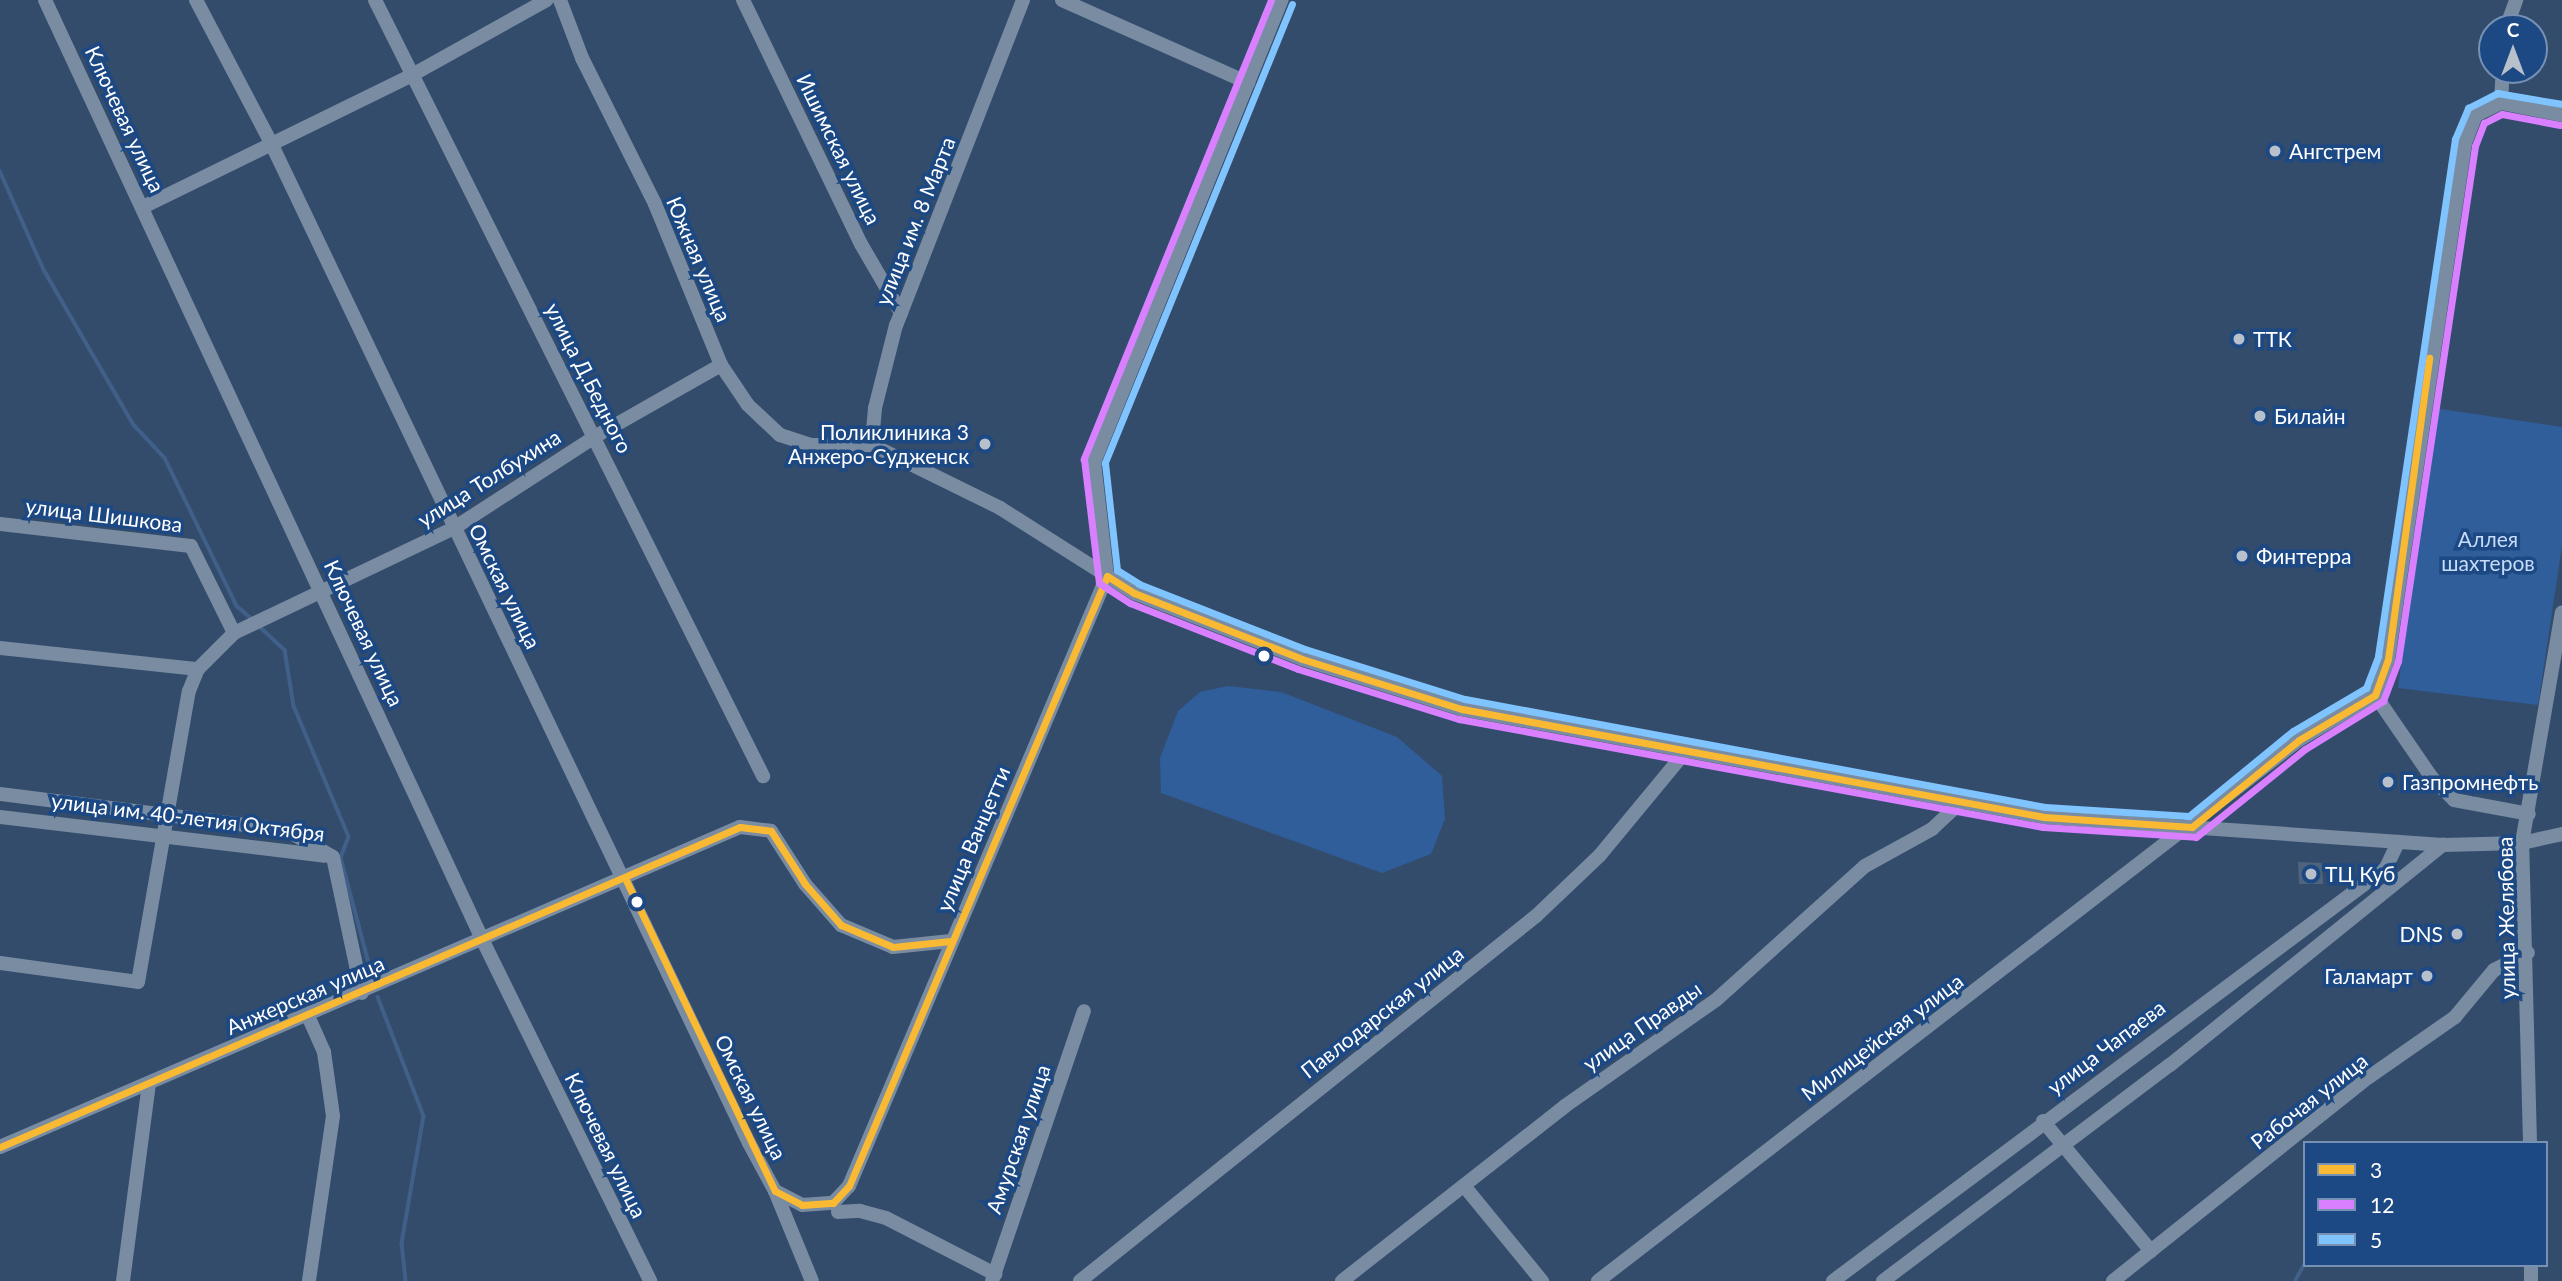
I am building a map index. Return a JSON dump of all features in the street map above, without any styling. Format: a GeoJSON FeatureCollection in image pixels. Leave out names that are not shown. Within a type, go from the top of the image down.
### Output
{"type":"FeatureCollection","features":[{"type":"Feature","properties":{"kind":"street","name":"Ключевая улица"},"geometry":{"type":"LineString","coordinates":[[45,0],[483,940],[650,1281]]}},
{"type":"Feature","properties":{"kind":"street","name":"Омская улица"},"geometry":{"type":"LineString","coordinates":[[196,0],[271,143],[454,528],[625,878],[775,1191],[812,1281]]}},
{"type":"Feature","properties":{"kind":"street","name":"улица Д.Бедного"},"geometry":{"type":"LineString","coordinates":[[375,0],[596,436],[763,776]]}},
{"type":"Feature","properties":{"kind":"street"},"geometry":{"type":"LineString","coordinates":[[143,207],[412,75],[547,0]]}},
{"type":"Feature","properties":{"kind":"street","name":"Южная улица"},"geometry":{"type":"LineString","coordinates":[[560,0],[582,58],[655,204],[720,365],[748,405],[780,435],[811,445],[872,445]]}},
{"type":"Feature","properties":{"kind":"street","name":"Ишимская улица"},"geometry":{"type":"LineString","coordinates":[[743,0],[861,244],[901,313]]}},
{"type":"Feature","properties":{"kind":"street","name":"улица им. 8 Марта"},"geometry":{"type":"LineString","coordinates":[[872,445],[875,408],[901,313],[1023,0]]}},
{"type":"Feature","properties":{"kind":"street"},"geometry":{"type":"LineString","coordinates":[[1062,0],[1248,83]]}},
{"type":"Feature","properties":{"kind":"street"},"geometry":{"type":"LineString","coordinates":[[1107,576],[1094,462],[1282,0]]}},
{"type":"Feature","properties":{"kind":"street"},"geometry":{"type":"LineString","coordinates":[[2501,103],[2502,84]]}},
{"type":"Feature","properties":{"kind":"street"},"geometry":{"type":"LineString","coordinates":[[2529,814],[2454,800],[2432,778],[2375,695],[2388,659],[2465,143],[2476,115],[2501,103],[2562,115]]}},
{"type":"Feature","properties":{"kind":"street","name":"улица Толбухина"},"geometry":{"type":"LineString","coordinates":[[198,669],[234,633],[454,528],[596,436],[720,365]]}},
{"type":"Feature","properties":{"kind":"street"},"geometry":{"type":"LineString","coordinates":[[872,445],[887,456],[988,502],[1134,593],[1302,659],[1462,709],[2044,817],[2442,845],[2522,843],[2562,834]]}},
{"type":"Feature","properties":{"kind":"street","name":"улица Шишкова"},"geometry":{"type":"LineString","coordinates":[[0,524],[191,546],[234,633]]}},
{"type":"Feature","properties":{"kind":"street","name":"улица Ванцетти"},"geometry":{"type":"LineString","coordinates":[[841,1195],[1107,576]]}},
{"type":"Feature","properties":{"kind":"street","name":"улица Желябова"},"geometry":{"type":"LineString","coordinates":[[2530,1141],[2528,953],[2522,843],[2562,612]]}},
{"type":"Feature","properties":{"kind":"street"},"geometry":{"type":"LineString","coordinates":[[0,648],[198,669],[190,691],[170,816],[164,835],[138,982],[0,962]]}},
{"type":"Feature","properties":{"kind":"street","name":"Милицейская улица"},"geometry":{"type":"LineString","coordinates":[[1598,1281],[2192,827],[2299,740],[2375,695]]}},
{"type":"Feature","properties":{"kind":"street","name":"Павлодарская улица"},"geometry":{"type":"LineString","coordinates":[[1080,1281],[1536,916],[1600,855],[1686,751]]}},
{"type":"Feature","properties":{"kind":"street","name":"улица им. 40-летия Октября"},"geometry":{"type":"LineString","coordinates":[[0,794],[286,831],[333,856]]}},
{"type":"Feature","properties":{"kind":"street","name":"улица Правды"},"geometry":{"type":"LineString","coordinates":[[1342,1281],[1575,1098],[1716,1000],[1865,866],[1932,829],[1961,802]]}},
{"type":"Feature","properties":{"kind":"street","name":"улица им. 40-летия Октября"},"geometry":{"type":"LineString","coordinates":[[0,817],[333,856]]}},
{"type":"Feature","properties":{"kind":"street","name":"Анжерская улица"},"geometry":{"type":"LineString","coordinates":[[0,1147],[362,993],[740,827],[771,831],[805,884],[841,925],[892,947],[951,942]]}},
{"type":"Feature","properties":{"kind":"street","name":"улица Чапаева"},"geometry":{"type":"LineString","coordinates":[[1833,1281],[2043,1121],[2386,869],[2398,842]]}},
{"type":"Feature","properties":{"kind":"street"},"geometry":{"type":"LineString","coordinates":[[1883,1281],[2063,1145],[2442,845]]}},
{"type":"Feature","properties":{"kind":"street"},"geometry":{"type":"LineString","coordinates":[[333,856],[362,993]]}},
{"type":"Feature","properties":{"kind":"street","name":"Рабочая улица"},"geometry":{"type":"LineString","coordinates":[[2113,1281],[2369,1077],[2455,1017],[2494,970],[2528,953]]}},
{"type":"Feature","properties":{"kind":"street","name":"Амурская улица"},"geometry":{"type":"LineString","coordinates":[[994,1277],[1084,1011]]}},
{"type":"Feature","properties":{"kind":"street"},"geometry":{"type":"LineString","coordinates":[[308,1016],[324,1052],[333,1116],[309,1281]]}},
{"type":"Feature","properties":{"kind":"street"},"geometry":{"type":"LineString","coordinates":[[123,1281],[149,1084]]}},
{"type":"Feature","properties":{"kind":"street"},"geometry":{"type":"LineString","coordinates":[[2043,1121],[2151,1251]]}},
{"type":"Feature","properties":{"kind":"street"},"geometry":{"type":"LineString","coordinates":[[1465,1187],[1542,1281]]}},
{"type":"Feature","properties":{"kind":"street","name":"Омская улица"},"geometry":{"type":"LineString","coordinates":[[775,1191],[802,1205],[833,1203],[841,1195]]}},
{"type":"Feature","properties":{"kind":"street"},"geometry":{"type":"LineString","coordinates":[[838,1212],[860,1211],[886,1218],[994,1277]]}},
{"type":"Feature","properties":{"kind":"green space","name":"Аллея шахтеров"},"geometry":{"type":"Polygon","coordinates":[[[2434,408],[2562,427],[2562,546],[2538,705],[2398,688],[2434,408]]]}},
{"type":"Feature","properties":{"kind":"green space"},"geometry":{"type":"Polygon","coordinates":[[[1228,686],[1281,692],[1397,737],[1442,776],[1445,819],[1431,854],[1382,873],[1161,793],[1160,758],[1178,711],[1200,692],[1228,686]]]}},
{"type":"Feature","properties":{"kind":"building","name":"ТЦ Куб"},"geometry":{"type":"Polygon","coordinates":[[[2298,862],[2322,863],[2323,884],[2299,884],[2298,862]]]}},
{"type":"Feature","properties":{"kind":"waterway"},"geometry":{"type":"LineString","coordinates":[[0,171],[44,270],[134,425],[165,458],[237,606],[252,619]]}},
{"type":"Feature","properties":{"kind":"waterway"},"geometry":{"type":"LineString","coordinates":[[258,625],[285,650],[294,706],[349,837],[341,858],[373,978]]}},
{"type":"Feature","properties":{"kind":"waterway"},"geometry":{"type":"LineString","coordinates":[[378,997],[424,1116],[402,1243],[406,1281]]}},
{"type":"Feature","properties":{"kind":"waterway"},"geometry":{"type":"LineString","coordinates":[[2295,1281],[2303,1267]]}},
{"type":"Feature","properties":{"kind":"transit line","name":"12"},"geometry":{"type":"LineString","coordinates":[[1271,0],[1084,459],[1099,583],[1130,603],[1298,669],[1459,719],[2043,827],[2196,837],[2305,749],[2383,701],[2398,661],[2475,146],[2484,123],[2502,114],[2560,125]]}},
{"type":"Feature","properties":{"kind":"transit line","name":"5"},"geometry":{"type":"LineString","coordinates":[[1292,4],[1105,463],[1117,570],[1139,584],[1305,649],[1465,699],[2045,807],[2189,816],[2293,731],[2366,688],[2378,656],[2455,139],[2468,108],[2497,93],[2562,104]]}},
{"type":"Feature","properties":{"kind":"transit line","name":"3"},"geometry":{"type":"LineString","coordinates":[[625,878],[775,1191],[802,1205],[833,1203],[849,1186],[1107,576],[1134,593],[1302,659],[1462,709],[2044,817],[2192,827],[2299,740],[2375,695],[2388,659],[2429,358]]}},
{"type":"Feature","properties":{"kind":"transit line","name":"3"},"geometry":{"type":"LineString","coordinates":[[0,1147],[740,827],[771,831],[805,884],[841,925],[893,947],[951,941]]}},
{"type":"Feature","properties":{"kind":"place","name":"Ангстрем"},"geometry":{"type":"Point","coordinates":[2275,151]}},
{"type":"Feature","properties":{"kind":"place","name":"ТТК"},"geometry":{"type":"Point","coordinates":[2239,339]}},
{"type":"Feature","properties":{"kind":"place","name":"Билайн"},"geometry":{"type":"Point","coordinates":[2260,416]}},
{"type":"Feature","properties":{"kind":"place","name":"Поликлиника 3 Анжеро-Судженск"},"geometry":{"type":"Point","coordinates":[985,444]}},
{"type":"Feature","properties":{"kind":"place","name":"Финтерра"},"geometry":{"type":"Point","coordinates":[2242,556]}},
{"type":"Feature","properties":{"kind":"place","name":"Газпромнефть"},"geometry":{"type":"Point","coordinates":[2388,782]}},
{"type":"Feature","properties":{"kind":"place","name":"ТЦ Куб"},"geometry":{"type":"Point","coordinates":[2311,874]}},
{"type":"Feature","properties":{"kind":"place","name":"DNS"},"geometry":{"type":"Point","coordinates":[2457,934]}},
{"type":"Feature","properties":{"kind":"place","name":"Галамарт"},"geometry":{"type":"Point","coordinates":[2427,976]}}]}
